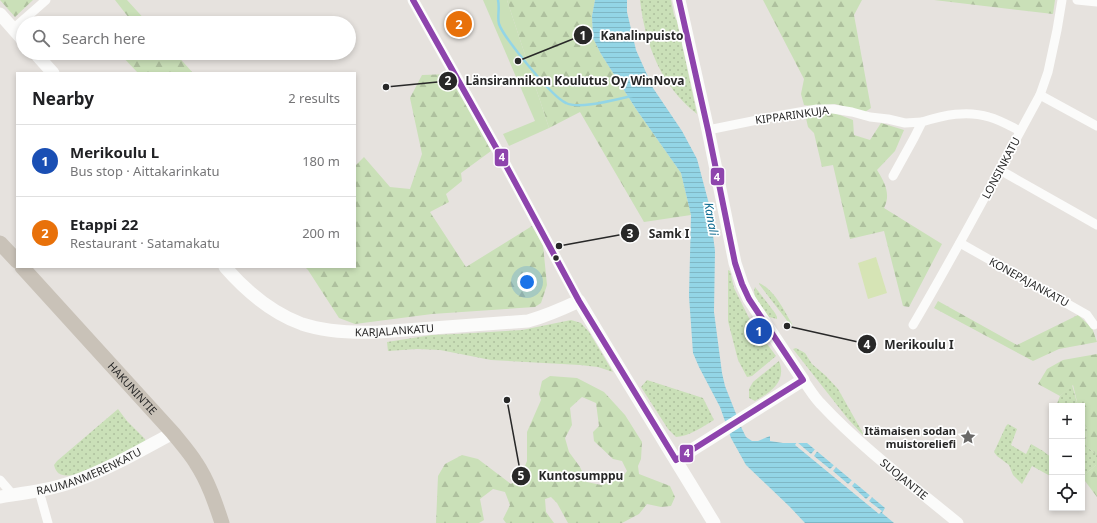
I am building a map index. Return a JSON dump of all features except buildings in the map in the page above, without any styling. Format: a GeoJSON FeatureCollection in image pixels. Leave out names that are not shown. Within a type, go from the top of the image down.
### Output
{"type":"FeatureCollection","features":[{"type":"Feature","properties":{"kind":"highway"},"geometry":{"type":"LineString","coordinates":[[0,243],[16,260]]}},
{"type":"Feature","properties":{"kind":"highway","name":"HAKUNINTIE"},"geometry":{"type":"LineString","coordinates":[[23,268],[174,433],[205,478],[222,523]]}},
{"type":"Feature","properties":{"kind":"main road"},"geometry":{"type":"LineString","coordinates":[[676,460],[803,380],[749,299],[735,264],[708,130],[679,0]]}},
{"type":"Feature","properties":{"kind":"main road"},"geometry":{"type":"LineString","coordinates":[[0,14],[16,32]]}},
{"type":"Feature","properties":{"kind":"main road"},"geometry":{"type":"LineString","coordinates":[[41,60],[52,72]]}},
{"type":"Feature","properties":{"kind":"main road","name":"KARJALANKATU"},"geometry":{"type":"LineString","coordinates":[[226,268],[245,288],[282,316],[302,324],[336,331],[379,332],[528,321],[562,310],[579,300]]}},
{"type":"Feature","properties":{"kind":"main road"},"geometry":{"type":"LineString","coordinates":[[579,300],[714,523]]}},
{"type":"Feature","properties":{"kind":"main road","name":"RAUMANMERENKATU"},"geometry":{"type":"LineString","coordinates":[[6,496],[39,491],[73,482],[138,453],[174,433]]}},
{"type":"Feature","properties":{"kind":"street"},"geometry":{"type":"LineString","coordinates":[[28,16],[46,0]]}},
{"type":"Feature","properties":{"kind":"street"},"geometry":{"type":"LineString","coordinates":[[413,0],[503,160],[579,300]]}},
{"type":"Feature","properties":{"kind":"street","name":"LONSINKATU"},"geometry":{"type":"LineString","coordinates":[[913,325],[936,288],[1040,94],[1048,72],[1062,0]]}},
{"type":"Feature","properties":{"kind":"street"},"geometry":{"type":"LineString","coordinates":[[1077,0],[1097,2]]}},
{"type":"Feature","properties":{"kind":"street"},"geometry":{"type":"LineString","coordinates":[[1040,94],[1097,126]]}},
{"type":"Feature","properties":{"kind":"street","name":"KIPPARINKUJA"},"geometry":{"type":"LineString","coordinates":[[708,130],[782,114],[833,108],[870,117],[905,123],[922,122],[943,116],[975,114],[990,117],[1020,131]]}},
{"type":"Feature","properties":{"kind":"street"},"geometry":{"type":"LineString","coordinates":[[893,176],[922,122]]}},
{"type":"Feature","properties":{"kind":"street"},"geometry":{"type":"LineString","coordinates":[[1000,170],[1097,225]]}},
{"type":"Feature","properties":{"kind":"street","name":"KONEPAJANKATU"},"geometry":{"type":"LineString","coordinates":[[960,243],[1087,315],[1094,325]]}},
{"type":"Feature","properties":{"kind":"street","name":"SUOJANTIE"},"geometry":{"type":"LineString","coordinates":[[803,380],[820,403],[844,427],[958,523]]}},
{"type":"Feature","properties":{"kind":"street"},"geometry":{"type":"LineString","coordinates":[[0,480],[6,496]]}},
{"type":"Feature","properties":{"kind":"street"},"geometry":{"type":"LineString","coordinates":[[39,491],[48,523]]}},
{"type":"Feature","properties":{"kind":"green space"},"geometry":{"type":"Polygon","coordinates":[[[0,0],[33,0],[16,16],[15,17],[0,0]]]}},
{"type":"Feature","properties":{"kind":"green space"},"geometry":{"type":"Polygon","coordinates":[[[115,0],[127,0],[142,16],[127,16],[115,0]]]}},
{"type":"Feature","properties":{"kind":"green space"},"geometry":{"type":"Polygon","coordinates":[[[483,0],[507,0],[549,128],[509,146],[503,134],[535,121],[483,0]]]}},
{"type":"Feature","properties":{"kind":"green space"},"geometry":{"type":"Polygon","coordinates":[[[507,0],[595,0],[592,16],[593,38],[601,54],[636,109],[681,173],[691,215],[644,222],[580,112],[549,128],[507,0]]]}},
{"type":"Feature","properties":{"kind":"green space"},"geometry":{"type":"Polygon","coordinates":[[[640,0],[671,0],[697,114],[684,103],[674,91],[664,77],[657,63],[646,32],[640,0]]]}},
{"type":"Feature","properties":{"kind":"green space"},"geometry":{"type":"Polygon","coordinates":[[[763,0],[862,0],[854,15],[871,108],[865,112],[835,104],[812,106],[804,105],[801,94],[804,79],[763,0]]]}},
{"type":"Feature","properties":{"kind":"green space"},"geometry":{"type":"Polygon","coordinates":[[[934,0],[1055,0],[1053,14],[934,0]]]}},
{"type":"Feature","properties":{"kind":"green space"},"geometry":{"type":"Polygon","coordinates":[[[126,60],[181,60],[192,72],[137,72],[126,60]]]}},
{"type":"Feature","properties":{"kind":"green space"},"geometry":{"type":"Polygon","coordinates":[[[450,74],[491,151],[461,173],[462,181],[446,194],[449,202],[430,212],[466,267],[532,226],[543,245],[547,285],[541,303],[535,307],[432,314],[355,324],[339,318],[306,268],[356,268],[356,165],[364,157],[390,187],[410,189],[422,154],[410,98],[422,75],[450,74]]]}},
{"type":"Feature","properties":{"kind":"green space"},"geometry":{"type":"Polygon","coordinates":[[[832,112],[853,120],[854,135],[870,140],[881,123],[904,130],[895,151],[877,170],[887,193],[884,208],[942,244],[909,307],[903,306],[884,231],[850,239],[833,165],[822,167],[814,133],[808,127],[805,114],[832,112]]]}},
{"type":"Feature","properties":{"kind":"green space"},"geometry":{"type":"Polygon","coordinates":[[[876,257],[887,293],[868,299],[858,263],[876,257]]]}},
{"type":"Feature","properties":{"kind":"green space"},"geometry":{"type":"Polygon","coordinates":[[[728,270],[730,271],[734,288],[751,322],[776,356],[752,376],[747,377],[738,360],[728,321],[728,270]]]}},
{"type":"Feature","properties":{"kind":"green space"},"geometry":{"type":"Polygon","coordinates":[[[759,284],[769,290],[778,300],[792,324],[792,327],[759,284]]]}},
{"type":"Feature","properties":{"kind":"green space"},"geometry":{"type":"Polygon","coordinates":[[[755,287],[775,313],[777,319],[769,317],[758,303],[754,291],[755,287]]]}},
{"type":"Feature","properties":{"kind":"green space"},"geometry":{"type":"Polygon","coordinates":[[[938,301],[1017,345],[1078,315],[1092,328],[1097,342],[1059,349],[1033,361],[934,308],[938,301]]]}},
{"type":"Feature","properties":{"kind":"green space"},"geometry":{"type":"Polygon","coordinates":[[[571,320],[581,323],[589,332],[613,372],[598,367],[580,365],[491,360],[440,350],[417,349],[388,351],[387,342],[432,335],[522,330],[571,320]]]}},
{"type":"Feature","properties":{"kind":"green space"},"geometry":{"type":"Polygon","coordinates":[[[796,348],[805,353],[812,364],[838,389],[864,435],[848,419],[793,349],[796,348]]]}},
{"type":"Feature","properties":{"kind":"green space"},"geometry":{"type":"Polygon","coordinates":[[[1097,354],[1097,497],[1085,481],[1085,474],[1096,465],[1096,454],[1086,446],[1087,429],[1085,425],[1085,403],[1077,403],[1073,385],[1060,396],[1038,384],[1047,369],[1063,360],[1097,354]]]}},
{"type":"Feature","properties":{"kind":"green space"},"geometry":{"type":"Polygon","coordinates":[[[779,361],[781,374],[772,390],[755,401],[749,398],[749,389],[753,382],[779,361]]]}},
{"type":"Feature","properties":{"kind":"green space"},"geometry":{"type":"Polygon","coordinates":[[[550,376],[577,378],[604,392],[625,415],[642,442],[641,459],[638,466],[639,474],[670,486],[675,497],[671,506],[661,507],[647,504],[639,514],[622,523],[568,523],[557,503],[551,497],[545,499],[546,512],[554,523],[506,523],[503,519],[510,505],[505,492],[493,489],[480,499],[484,520],[479,523],[436,523],[438,476],[445,464],[462,455],[478,459],[511,484],[521,476],[527,461],[527,432],[541,400],[539,394],[542,381],[550,376]],[[582,397],[570,408],[572,425],[565,438],[569,452],[580,467],[587,482],[601,485],[621,479],[627,471],[622,461],[613,459],[594,441],[593,432],[599,426],[596,403],[582,397]]]}},
{"type":"Feature","properties":{"kind":"green space"},"geometry":{"type":"Polygon","coordinates":[[[647,380],[703,398],[714,420],[691,433],[676,437],[668,429],[641,387],[647,380]]]}},
{"type":"Feature","properties":{"kind":"green space"},"geometry":{"type":"Polygon","coordinates":[[[1072,385],[1077,403],[1057,403],[1060,396],[1072,385]]]}},
{"type":"Feature","properties":{"kind":"green space"},"geometry":{"type":"Polygon","coordinates":[[[118,409],[127,421],[145,439],[146,443],[76,475],[59,474],[54,465],[57,461],[118,409]]]}},
{"type":"Feature","properties":{"kind":"green space"},"geometry":{"type":"Polygon","coordinates":[[[1008,424],[1017,429],[1011,445],[1026,454],[1031,444],[1049,456],[1049,475],[1032,466],[1022,484],[1013,475],[1009,465],[994,452],[1008,424]]]}},
{"type":"Feature","properties":{"kind":"green space"},"geometry":{"type":"Polygon","coordinates":[[[1085,425],[1087,429],[1086,446],[1096,454],[1096,465],[1085,474],[1085,425]]]}},
{"type":"Feature","properties":{"kind":"water"},"geometry":{"type":"Polygon","coordinates":[[[595,0],[627,0],[627,12],[636,50],[653,88],[682,131],[697,159],[709,204],[715,251],[714,312],[722,373],[725,386],[746,437],[752,441],[758,441],[770,436],[770,441],[783,443],[807,443],[885,508],[882,513],[894,523],[805,523],[746,465],[731,438],[720,407],[693,353],[689,296],[691,215],[681,173],[636,109],[601,54],[593,38],[592,16],[595,0]]]}},
{"type":"Feature","properties":{"kind":"pier"},"geometry":{"type":"Polygon","coordinates":[[[797,442],[811,454],[816,448],[818,450],[814,456],[830,469],[835,464],[837,466],[833,471],[848,484],[853,479],[856,481],[852,486],[866,499],[871,494],[873,496],[869,501],[882,511],[879,514],[795,445],[797,442]]]}},
{"type":"Feature","properties":{"kind":"waterway"},"geometry":{"type":"LineString","coordinates":[[498,0],[498,21],[503,31],[529,66],[559,98],[572,105],[589,105],[632,96]]}},
{"type":"Feature","properties":{"kind":"transit line","name":"4"},"geometry":{"type":"LineString","coordinates":[[413,0],[503,160],[579,301],[676,460],[803,380],[749,299],[735,263],[708,130],[679,0]]}},
{"type":"Feature","properties":{"kind":"place","name":"Etappi 22"},"geometry":{"type":"Point","coordinates":[459,24]}},
{"type":"Feature","properties":{"kind":"place","name":"Kanalinpuisto"},"geometry":{"type":"Point","coordinates":[518,61]}},
{"type":"Feature","properties":{"kind":"place","name":"Länsirannikon Koulutus Oy WinNova"},"geometry":{"type":"Point","coordinates":[386,87]}},
{"type":"Feature","properties":{"kind":"place","name":"Samk I"},"geometry":{"type":"Point","coordinates":[559,246]}},
{"type":"Feature","properties":{"kind":"place","name":"Merikoulu I"},"geometry":{"type":"Point","coordinates":[787,326]}},
{"type":"Feature","properties":{"kind":"place","name":"Merikoulu L"},"geometry":{"type":"Point","coordinates":[759,331]}},
{"type":"Feature","properties":{"kind":"place","name":"Kuntosumppu"},"geometry":{"type":"Point","coordinates":[507,400]}},
{"type":"Feature","properties":{"kind":"place","name":"Itämaisen sodan muistoreliefi"},"geometry":{"type":"Point","coordinates":[968,437]}},
{"type":"Feature","properties":{"kind":"water label","name":"Kanali"},"geometry":{"type":"Point","coordinates":[711,219]}}]}
